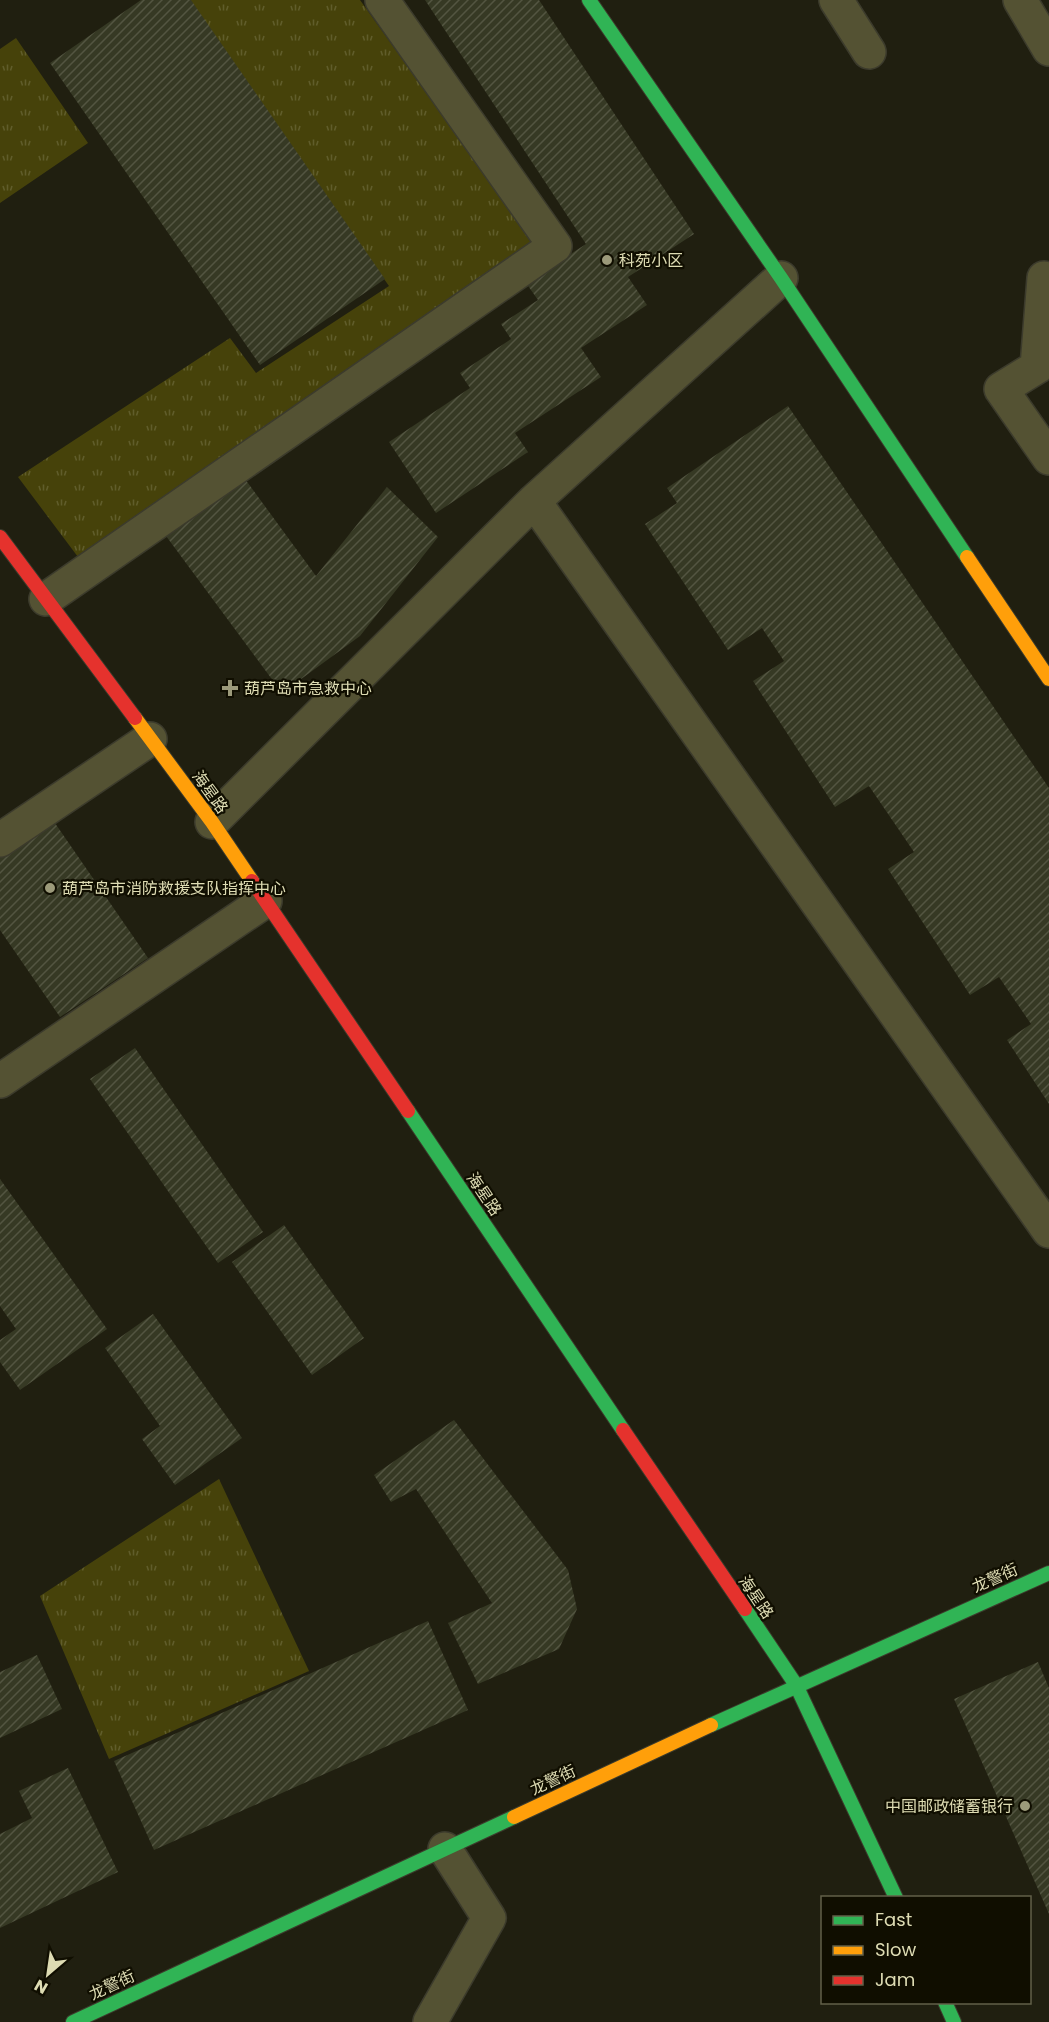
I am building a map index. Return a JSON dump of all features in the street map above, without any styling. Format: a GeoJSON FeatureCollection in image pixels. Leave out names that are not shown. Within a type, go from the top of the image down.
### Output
{"type":"FeatureCollection","features":[{"type":"Feature","properties":{"kind":"street"},"geometry":{"type":"LineString","coordinates":[[46,599],[555,246],[382,0]]}},
{"type":"Feature","properties":{"kind":"street"},"geometry":{"type":"LineString","coordinates":[[589,0],[781,278],[1049,679]]}},
{"type":"Feature","properties":{"kind":"street"},"geometry":{"type":"LineString","coordinates":[[836,0],[869,52]]}},
{"type":"Feature","properties":{"kind":"street"},"geometry":{"type":"LineString","coordinates":[[1020,0],[1049,49]]}},
{"type":"Feature","properties":{"kind":"street"},"geometry":{"type":"LineString","coordinates":[[212,822],[534,501],[781,278]]}},
{"type":"Feature","properties":{"kind":"street"},"geometry":{"type":"LineString","coordinates":[[1049,281],[1044,278],[1037,367],[1001,389],[1049,458]]}},
{"type":"Feature","properties":{"kind":"street"},"geometry":{"type":"LineString","coordinates":[[534,501],[1049,1231]]}},
{"type":"Feature","properties":{"kind":"street","name":"海星路"},"geometry":{"type":"LineString","coordinates":[[0,537],[212,822],[796,1685],[895,1896]]}},
{"type":"Feature","properties":{"kind":"street"},"geometry":{"type":"LineString","coordinates":[[0,840],[150,739]]}},
{"type":"Feature","properties":{"kind":"street"},"geometry":{"type":"LineString","coordinates":[[0,1081],[265,901]]}},
{"type":"Feature","properties":{"kind":"street","name":"龙警街"},"geometry":{"type":"LineString","coordinates":[[73,2022],[796,1685],[1049,1572]]}},
{"type":"Feature","properties":{"kind":"street"},"geometry":{"type":"LineString","coordinates":[[430,2022],[489,1918],[445,1849]]}},
{"type":"Feature","properties":{"kind":"street"},"geometry":{"type":"LineString","coordinates":[[946,2004],[954,2022]]}},
{"type":"Feature","properties":{"kind":"green space"},"geometry":{"type":"Polygon","coordinates":[[[188,0],[360,0],[536,246],[84,565],[18,477],[230,338],[256,373],[389,286],[188,0]]]}},
{"type":"Feature","properties":{"kind":"green space"},"geometry":{"type":"Polygon","coordinates":[[[16,38],[88,143],[0,203],[0,49],[16,38]]]}},
{"type":"Feature","properties":{"kind":"green space"},"geometry":{"type":"Polygon","coordinates":[[[219,1479],[309,1671],[109,1759],[40,1596],[219,1479]]]}},
{"type":"Feature","properties":{"kind":"building"},"geometry":{"type":"Polygon","coordinates":[[[141,0],[191,0],[385,279],[260,365],[50,63],[141,0]]]}},
{"type":"Feature","properties":{"kind":"building","name":"科苑小区"},"geometry":{"type":"Polygon","coordinates":[[[425,0],[539,0],[694,234],[628,277],[647,305],[581,348],[601,377],[515,433],[528,452],[436,513],[389,442],[470,388],[460,373],[511,339],[501,324],[538,300],[526,283],[586,244],[425,0]]]}},
{"type":"Feature","properties":{"kind":"building"},"geometry":{"type":"Polygon","coordinates":[[[788,406],[1049,788],[1049,1104],[1007,1040],[1031,1024],[999,977],[970,995],[888,869],[914,852],[869,786],[835,807],[753,681],[784,661],[762,628],[728,650],[645,524],[677,503],[667,488],[788,406]]]}},
{"type":"Feature","properties":{"kind":"building"},"geometry":{"type":"Polygon","coordinates":[[[245,479],[316,576],[387,487],[438,537],[360,636],[282,693],[166,536],[245,479]]]}},
{"type":"Feature","properties":{"kind":"building","name":"葫芦岛市消防救援支队指挥中心"},"geometry":{"type":"Polygon","coordinates":[[[48,813],[148,958],[60,1017],[0,930],[0,846],[48,813]]]}},
{"type":"Feature","properties":{"kind":"building"},"geometry":{"type":"Polygon","coordinates":[[[135,1048],[263,1232],[218,1263],[90,1079],[135,1048]]]}},
{"type":"Feature","properties":{"kind":"building"},"geometry":{"type":"Polygon","coordinates":[[[0,1179],[107,1329],[20,1390],[0,1362],[0,1340],[16,1329],[0,1306],[0,1179]]]}},
{"type":"Feature","properties":{"kind":"building"},"geometry":{"type":"Polygon","coordinates":[[[284,1225],[364,1338],[312,1375],[232,1262],[284,1225]]]}},
{"type":"Feature","properties":{"kind":"building"},"geometry":{"type":"Polygon","coordinates":[[[153,1314],[242,1438],[175,1485],[142,1439],[160,1426],[105,1348],[153,1314]]]}},
{"type":"Feature","properties":{"kind":"building"},"geometry":{"type":"Polygon","coordinates":[[[454,1420],[568,1570],[577,1609],[559,1649],[478,1684],[448,1623],[492,1603],[416,1489],[391,1502],[374,1475],[454,1420]]]}},
{"type":"Feature","properties":{"kind":"building"},"geometry":{"type":"Polygon","coordinates":[[[428,1621],[468,1710],[154,1850],[114,1761],[428,1621]]]}},
{"type":"Feature","properties":{"kind":"building"},"geometry":{"type":"Polygon","coordinates":[[[37,1655],[62,1709],[0,1738],[0,1672],[37,1655]]]}},
{"type":"Feature","properties":{"kind":"building","name":"中国邮政储蓄银行"},"geometry":{"type":"Polygon","coordinates":[[[1038,1662],[1049,1688],[1049,1914],[954,1699],[1038,1662]]]}},
{"type":"Feature","properties":{"kind":"building"},"geometry":{"type":"Polygon","coordinates":[[[68,1768],[118,1872],[0,1928],[0,1834],[32,1818],[19,1791],[68,1768]]]}},
{"type":"Feature","properties":{"kind":"traffic: fast"},"geometry":{"type":"LineString","coordinates":[[589,0],[781,278],[967,557]]}},
{"type":"Feature","properties":{"kind":"traffic: fast"},"geometry":{"type":"LineString","coordinates":[[408,1111],[623,1430]]}},
{"type":"Feature","properties":{"kind":"traffic: fast"},"geometry":{"type":"LineString","coordinates":[[711,1725],[1049,1573]]}},
{"type":"Feature","properties":{"kind":"traffic: fast"},"geometry":{"type":"LineString","coordinates":[[745,1609],[796,1685],[895,1896]]}},
{"type":"Feature","properties":{"kind":"traffic: fast"},"geometry":{"type":"LineString","coordinates":[[73,2022],[514,1817]]}},
{"type":"Feature","properties":{"kind":"traffic: fast"},"geometry":{"type":"LineString","coordinates":[[946,2004],[954,2022]]}},
{"type":"Feature","properties":{"kind":"traffic: slow"},"geometry":{"type":"LineString","coordinates":[[967,557],[1049,679]]}},
{"type":"Feature","properties":{"kind":"traffic: slow"},"geometry":{"type":"LineString","coordinates":[[135,718],[212,822],[252,881]]}},
{"type":"Feature","properties":{"kind":"traffic: slow"},"geometry":{"type":"LineString","coordinates":[[514,1817],[711,1725]]}},
{"type":"Feature","properties":{"kind":"traffic: jam"},"geometry":{"type":"LineString","coordinates":[[0,537],[135,718]]}},
{"type":"Feature","properties":{"kind":"traffic: jam"},"geometry":{"type":"LineString","coordinates":[[252,881],[408,1111]]}},
{"type":"Feature","properties":{"kind":"traffic: jam"},"geometry":{"type":"LineString","coordinates":[[623,1430],[745,1609]]}},
{"type":"Feature","properties":{"kind":"place","name":"科苑小区"},"geometry":{"type":"Point","coordinates":[607,260]}},
{"type":"Feature","properties":{"kind":"place","name":"葫芦岛市急救中心"},"geometry":{"type":"Point","coordinates":[230,688]}},
{"type":"Feature","properties":{"kind":"place","name":"葫芦岛市消防救援支队指挥中心"},"geometry":{"type":"Point","coordinates":[50,888]}},
{"type":"Feature","properties":{"kind":"place","name":"中国邮政储蓄银行"},"geometry":{"type":"Point","coordinates":[1025,1806]}}]}
